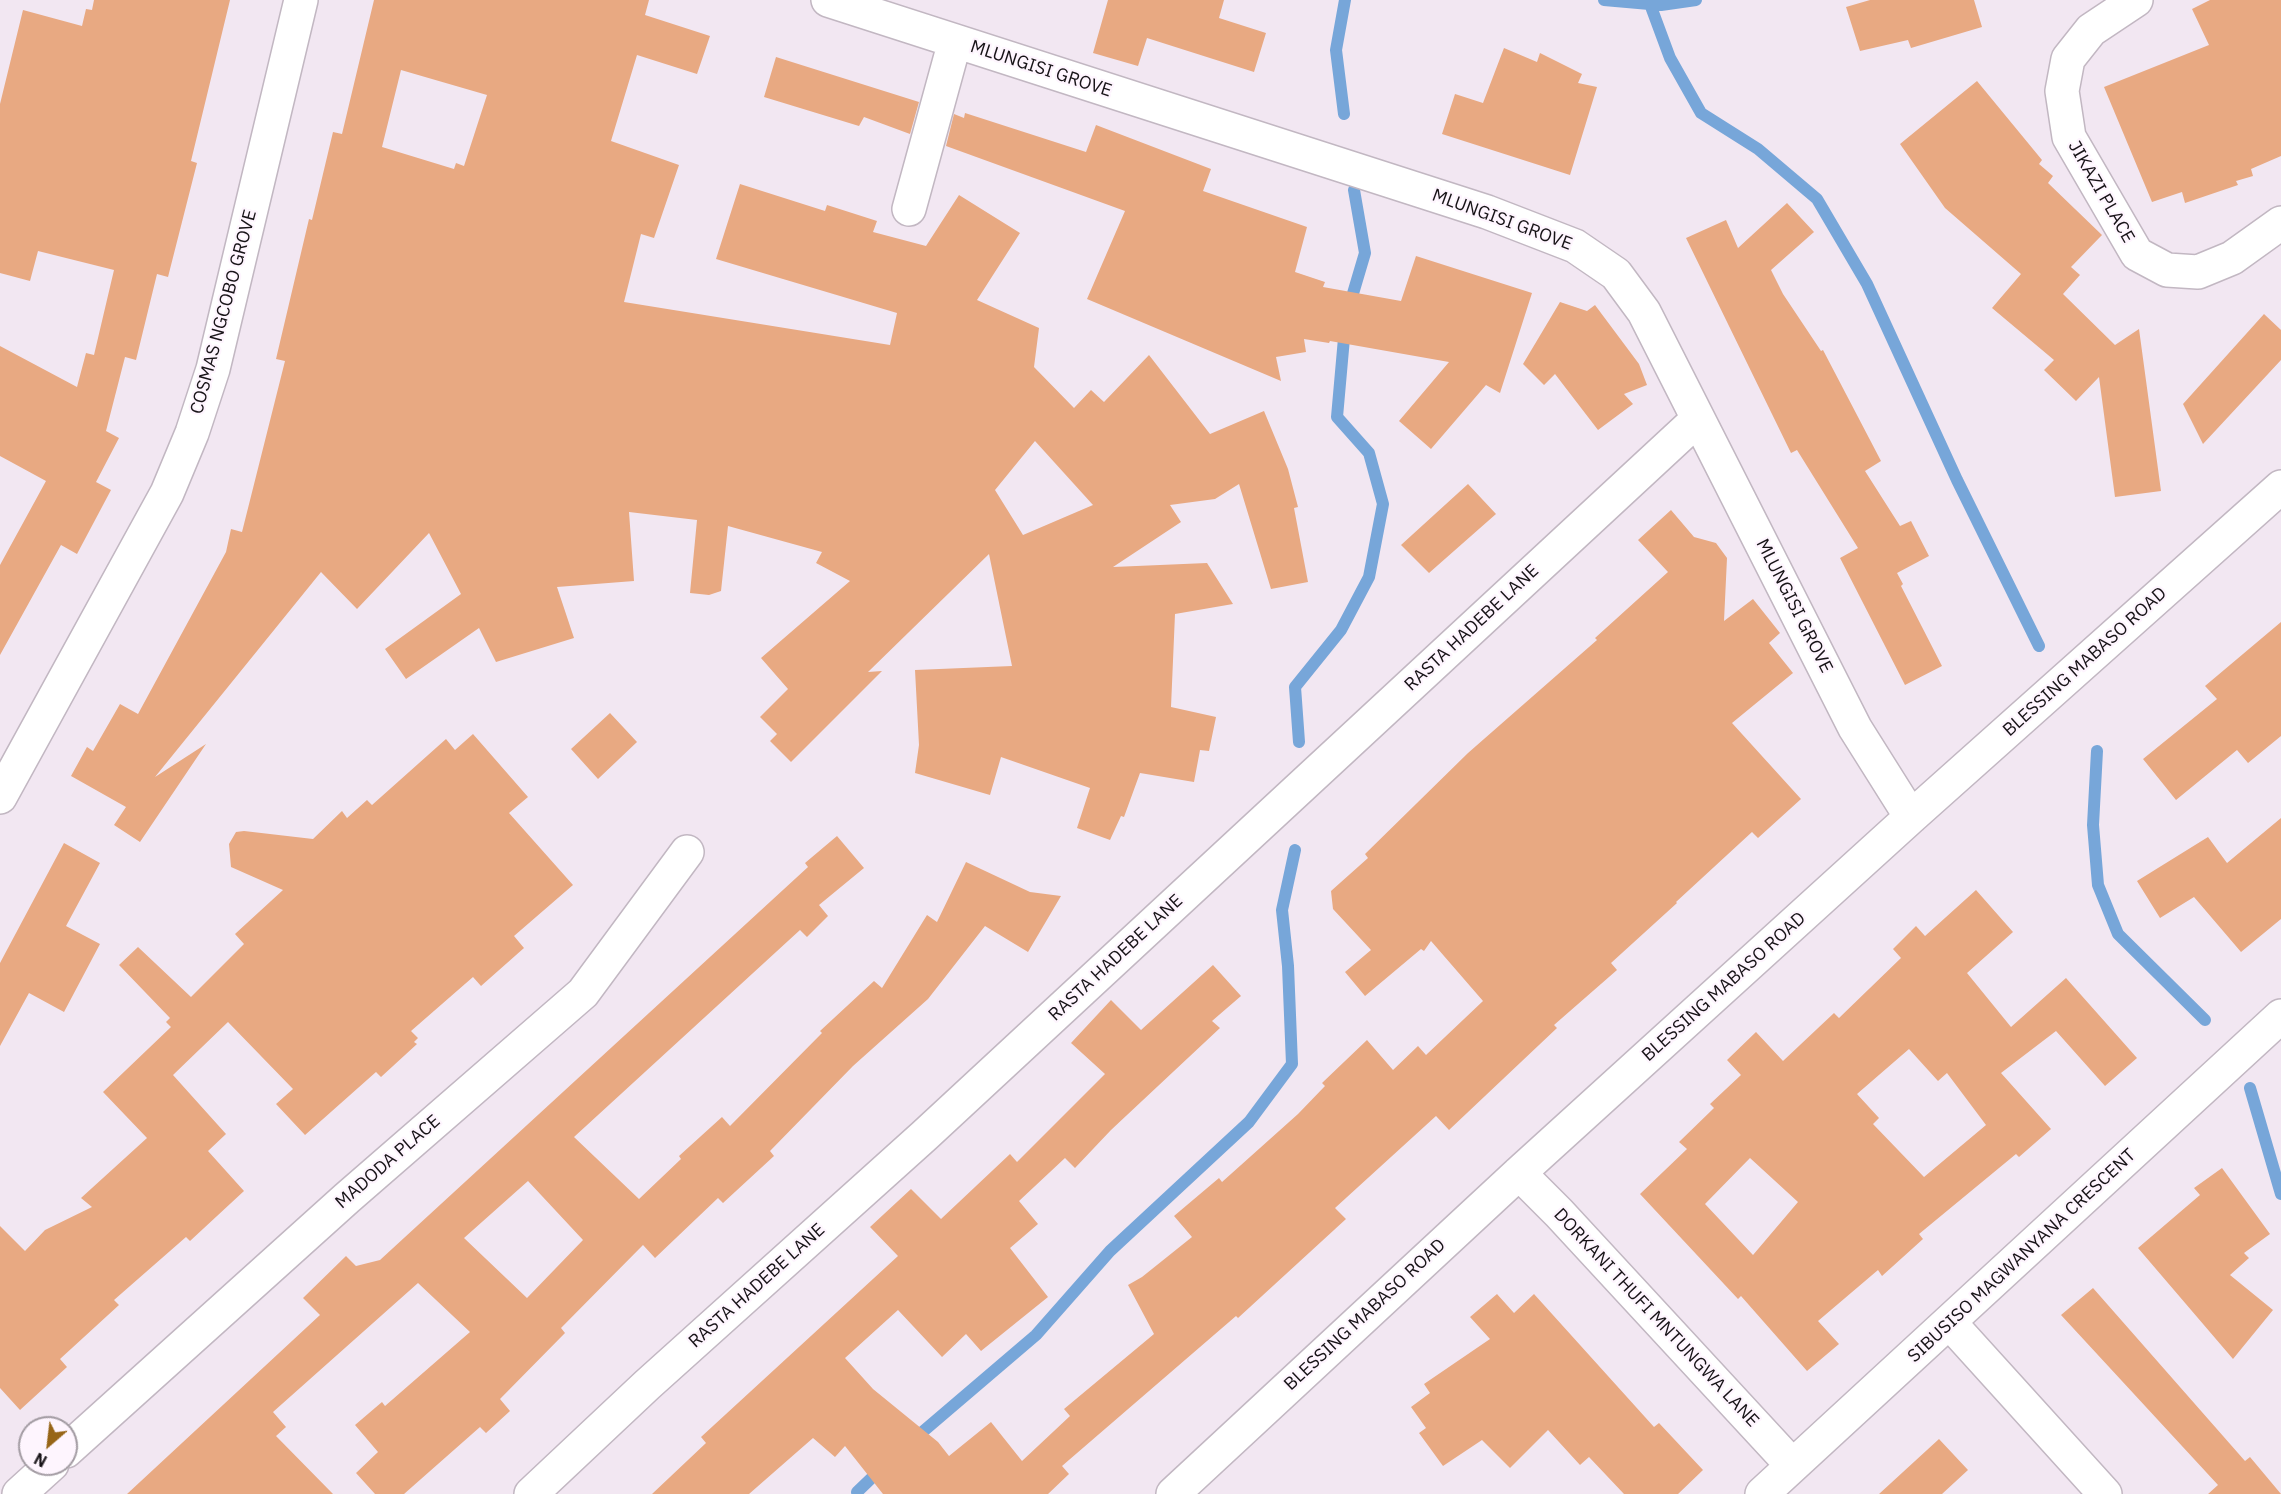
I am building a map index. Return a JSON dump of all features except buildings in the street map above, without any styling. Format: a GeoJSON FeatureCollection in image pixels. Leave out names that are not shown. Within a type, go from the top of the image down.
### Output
{"type":"FeatureCollection","features":[{"type":"Feature","properties":{"kind":"street","name":"COSMAS NGCOBO GROVE"},"geometry":{"type":"LineString","coordinates":[[0,797],[168,493],[192,433],[213,369],[301,0]]}},
{"type":"Feature","properties":{"kind":"street","name":"MLUNGISI GROVE"},"geometry":{"type":"LineString","coordinates":[[828,0],[1487,212],[1575,246],[1616,274],[1644,312],[1855,728],[1911,817]]}},
{"type":"Feature","properties":{"kind":"street","name":"JIKAZI PLACE"},"geometry":{"type":"LineString","coordinates":[[2136,0],[2091,30],[2068,59],[2062,91],[2069,137],[2137,254],[2167,270],[2198,272],[2232,258],[2281,223]]}},
{"type":"Feature","properties":{"kind":"street"},"geometry":{"type":"LineString","coordinates":[[909,210],[955,41]]}},
{"type":"Feature","properties":{"kind":"street","name":"RASTA HADEBE LANE"},"geometry":{"type":"LineString","coordinates":[[531,1494],[647,1385],[933,1128],[1698,419]]}},
{"type":"Feature","properties":{"kind":"street","name":"BLESSING MABASO ROAD"},"geometry":{"type":"LineString","coordinates":[[1173,1494],[1519,1173],[1911,817],[2281,487]]}},
{"type":"Feature","properties":{"kind":"street","name":"MADODA PLACE"},"geometry":{"type":"LineString","coordinates":[[78,1440],[347,1198],[583,993],[687,852]]}},
{"type":"Feature","properties":{"kind":"street","name":"SIBUSISO MAGWANYANA CRESCENT"},"geometry":{"type":"LineString","coordinates":[[1762,1494],[2281,1016]]}},
{"type":"Feature","properties":{"kind":"street","name":"DORKANI THUFI MNTUNGWA LANE"},"geometry":{"type":"LineString","coordinates":[[1519,1173],[1559,1213],[1792,1465]]}},
{"type":"Feature","properties":{"kind":"street"},"geometry":{"type":"LineString","coordinates":[[1950,1323],[2104,1494]]}},
{"type":"Feature","properties":{"kind":"street"},"geometry":{"type":"LineString","coordinates":[[19,1494],[39,1476]]}},
{"type":"Feature","properties":{"kind":"waterway"},"geometry":{"type":"LineString","coordinates":[[1344,114],[1336,50],[1345,0]]}},
{"type":"Feature","properties":{"kind":"waterway"},"geometry":{"type":"LineString","coordinates":[[1604,0],[1661,5],[1696,0]]}},
{"type":"Feature","properties":{"kind":"waterway"},"geometry":{"type":"LineString","coordinates":[[1650,4],[1670,58],[1701,113],[1758,149],[1817,199],[1867,284],[1957,480],[2039,646]]}},
{"type":"Feature","properties":{"kind":"waterway"},"geometry":{"type":"LineString","coordinates":[[1349,307],[1365,253],[1354,190]]}},
{"type":"Feature","properties":{"kind":"waterway"},"geometry":{"type":"LineString","coordinates":[[1299,742],[1295,687],[1341,630],[1369,577],[1383,504],[1369,453],[1337,417],[1345,327]]}},
{"type":"Feature","properties":{"kind":"waterway"},"geometry":{"type":"LineString","coordinates":[[2097,751],[2093,825],[2098,885],[2118,934],[2205,1020]]}},
{"type":"Feature","properties":{"kind":"waterway"},"geometry":{"type":"LineString","coordinates":[[913,1440],[1036,1335],[1110,1251],[1249,1122],[1292,1064],[1288,966],[1282,910],[1295,850]]}},
{"type":"Feature","properties":{"kind":"waterway"},"geometry":{"type":"LineString","coordinates":[[2250,1088],[2281,1194]]}},
{"type":"Feature","properties":{"kind":"waterway"},"geometry":{"type":"LineString","coordinates":[[857,1492],[882,1468]]}}]}
